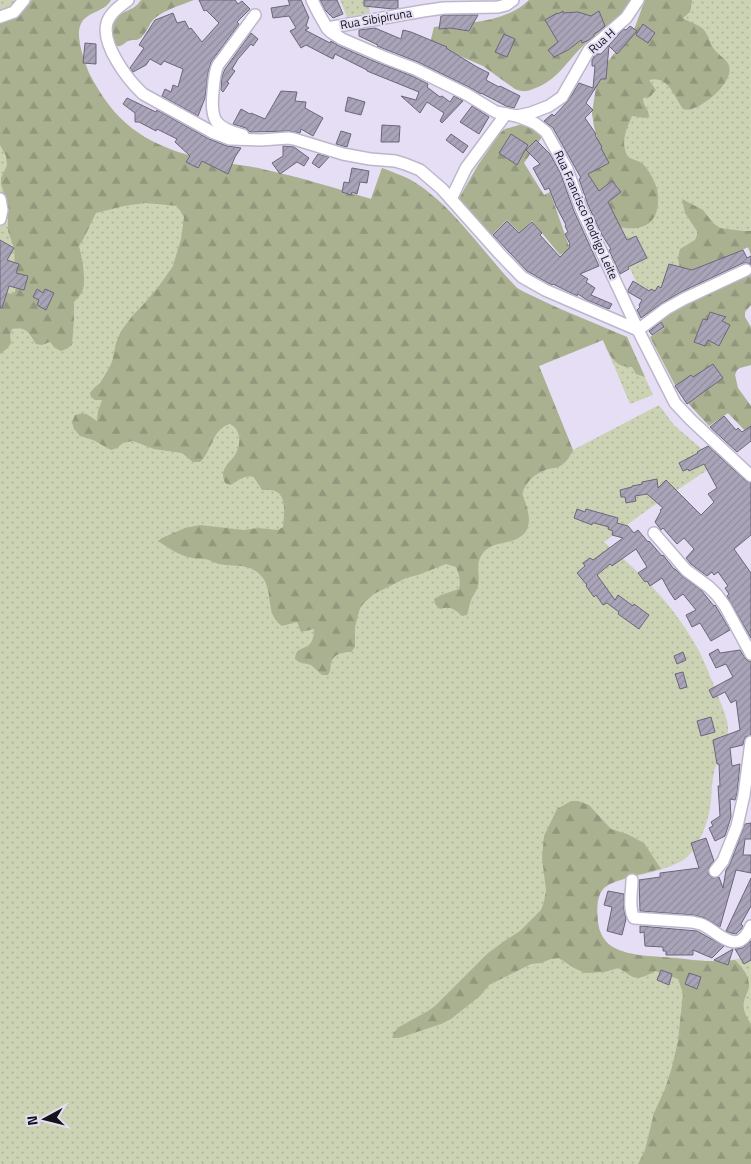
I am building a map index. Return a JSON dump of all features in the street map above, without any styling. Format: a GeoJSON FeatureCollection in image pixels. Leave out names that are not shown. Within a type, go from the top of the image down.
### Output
{"type":"FeatureCollection","features":[{"type":"Feature","properties":{"kind":"street"},"geometry":{"type":"LineString","coordinates":[[0,17],[14,12],[24,0]]}},
{"type":"Feature","properties":{"kind":"street"},"geometry":{"type":"LineString","coordinates":[[128,0],[110,16],[107,22],[106,35],[119,64],[143,94],[222,137],[261,140],[288,138],[343,154],[405,164],[420,170],[442,189],[517,273],[545,290],[638,330],[666,309],[746,270]]}},
{"type":"Feature","properties":{"kind":"street"},"geometry":{"type":"LineString","coordinates":[[312,0],[327,28],[342,39],[415,69],[466,94],[496,112],[511,115],[542,128]]}},
{"type":"Feature","properties":{"kind":"street","name":"Rua Sibipiruna"},"geometry":{"type":"LineString","coordinates":[[327,28],[444,8],[498,7],[513,0]]}},
{"type":"Feature","properties":{"kind":"street","name":"Rua H"},"geometry":{"type":"LineString","coordinates":[[542,128],[538,120],[542,111],[562,97],[589,50],[626,18],[638,0]]}},
{"type":"Feature","properties":{"kind":"street"},"geometry":{"type":"LineString","coordinates":[[255,15],[218,64],[214,80],[212,110],[215,120],[222,127],[238,134],[261,140]]}},
{"type":"Feature","properties":{"kind":"street","name":"Rua H"},"geometry":{"type":"LineString","coordinates":[[511,115],[531,112],[549,106]]}},
{"type":"Feature","properties":{"kind":"street"},"geometry":{"type":"LineString","coordinates":[[451,199],[466,168],[511,115]]}},
{"type":"Feature","properties":{"kind":"street","name":"Rua Francisco Rodrigo Leite"},"geometry":{"type":"LineString","coordinates":[[542,128],[549,136],[567,169],[581,208],[638,330],[675,403],[751,476]]}},
{"type":"Feature","properties":{"kind":"street"},"geometry":{"type":"LineString","coordinates":[[0,199],[2,210],[0,219]]}},
{"type":"Feature","properties":{"kind":"street"},"geometry":{"type":"LineString","coordinates":[[654,533],[686,570],[717,595],[751,654]]}},
{"type":"Feature","properties":{"kind":"street"},"geometry":{"type":"LineString","coordinates":[[715,871],[723,861],[736,826],[744,795],[750,746]]}},
{"type":"Feature","properties":{"kind":"street"},"geometry":{"type":"LineString","coordinates":[[632,880],[631,910],[632,916],[636,919],[695,922],[730,942],[744,937],[751,926]]}},
{"type":"Feature","properties":{"kind":"green space"},"geometry":{"type":"Polygon","coordinates":[[[0,0],[111,0],[104,7],[82,21],[79,31],[79,43],[83,56],[89,73],[109,105],[132,128],[160,145],[195,157],[276,172],[371,199],[382,168],[411,180],[426,190],[454,215],[517,288],[558,308],[627,337],[653,395],[630,404],[603,340],[539,366],[573,450],[659,405],[674,425],[718,463],[650,508],[604,542],[658,593],[691,636],[725,713],[728,733],[714,772],[711,804],[707,821],[695,848],[686,858],[672,866],[610,884],[603,889],[599,896],[597,914],[602,937],[609,945],[623,952],[714,961],[725,961],[751,954],[751,1164],[0,1164],[0,0]]]}},
{"type":"Feature","properties":{"kind":"green space"},"geometry":{"type":"Polygon","coordinates":[[[32,0],[111,0],[104,7],[82,21],[79,31],[81,49],[89,73],[109,105],[132,128],[145,137],[160,145],[195,157],[276,172],[371,199],[382,168],[400,175],[426,190],[454,215],[517,288],[558,308],[627,337],[645,377],[636,374],[632,367],[626,367],[616,362],[610,356],[603,340],[539,366],[573,450],[562,465],[539,473],[527,484],[522,493],[529,521],[525,533],[511,541],[492,546],[480,557],[478,566],[479,582],[467,615],[462,616],[450,608],[440,609],[435,604],[434,599],[459,589],[460,583],[456,567],[446,564],[406,578],[374,594],[365,602],[360,608],[355,627],[355,647],[351,652],[336,656],[332,660],[328,675],[322,675],[311,665],[295,659],[297,652],[307,647],[310,643],[313,638],[314,629],[301,632],[297,622],[282,626],[276,620],[272,614],[267,585],[257,572],[244,566],[224,565],[206,559],[188,557],[158,541],[185,528],[200,525],[244,530],[258,528],[278,530],[283,527],[284,505],[280,495],[271,490],[262,490],[254,477],[250,476],[244,477],[230,485],[225,483],[224,470],[235,455],[239,442],[237,430],[234,427],[230,424],[219,431],[208,452],[200,462],[193,462],[182,453],[154,449],[133,441],[123,443],[111,450],[93,440],[80,436],[74,429],[72,422],[75,415],[89,415],[97,421],[102,400],[95,400],[91,397],[90,393],[100,383],[112,362],[121,331],[159,286],[173,266],[181,239],[184,217],[177,206],[145,203],[96,213],[79,246],[83,263],[84,282],[82,292],[74,302],[72,345],[61,351],[50,342],[42,345],[36,344],[27,331],[17,328],[12,329],[11,343],[0,354],[0,291],[12,294],[15,292],[16,287],[14,248],[8,231],[8,205],[1,184],[1,178],[7,165],[6,156],[0,145],[0,22],[22,11],[32,0]]]}},
{"type":"Feature","properties":{"kind":"green space"},"geometry":{"type":"Polygon","coordinates":[[[141,0],[194,0],[155,18],[139,39],[129,40],[117,46],[112,41],[112,28],[116,18],[134,7],[141,0]]]}},
{"type":"Feature","properties":{"kind":"green space"},"geometry":{"type":"Polygon","coordinates":[[[340,0],[368,0],[370,13],[347,17],[340,0]]]}},
{"type":"Feature","properties":{"kind":"green space"},"geometry":{"type":"Polygon","coordinates":[[[529,0],[634,0],[619,18],[578,50],[562,70],[549,81],[528,91],[515,89],[483,66],[430,43],[434,27],[472,23],[496,18],[519,8],[529,0]]]}},
{"type":"Feature","properties":{"kind":"green space"},"geometry":{"type":"Polygon","coordinates":[[[645,0],[751,0],[751,255],[748,247],[711,265],[646,304],[579,156],[599,145],[592,113],[603,68],[635,27],[645,0]]]}},
{"type":"Feature","properties":{"kind":"green space"},"geometry":{"type":"Polygon","coordinates":[[[645,0],[692,0],[690,12],[683,18],[703,29],[714,49],[728,64],[729,72],[724,85],[712,97],[689,110],[683,109],[666,84],[656,79],[649,80],[656,90],[650,97],[643,98],[649,117],[632,116],[625,134],[624,143],[627,156],[642,163],[652,176],[657,189],[658,206],[654,217],[647,225],[638,228],[626,228],[611,226],[579,156],[599,145],[592,113],[597,80],[603,68],[635,27],[645,0]]]}},
{"type":"Feature","properties":{"kind":"green space"},"geometry":{"type":"Polygon","coordinates":[[[519,125],[529,127],[542,137],[524,163],[544,195],[550,192],[570,249],[560,255],[532,221],[520,233],[507,220],[490,237],[458,200],[478,165],[500,133],[505,129],[519,125]]]}},
{"type":"Feature","properties":{"kind":"green space"},"geometry":{"type":"Polygon","coordinates":[[[682,199],[703,210],[713,223],[720,228],[751,231],[751,255],[748,247],[682,282],[678,258],[680,249],[695,240],[697,231],[685,213],[682,199]]]}},
{"type":"Feature","properties":{"kind":"green space"},"geometry":{"type":"Polygon","coordinates":[[[751,275],[751,305],[745,312],[745,317],[751,327],[751,365],[740,368],[735,375],[738,388],[751,406],[751,437],[728,413],[709,426],[676,387],[650,337],[664,328],[660,320],[681,306],[751,275]]]}},
{"type":"Feature","properties":{"kind":"green space"},"geometry":{"type":"Polygon","coordinates":[[[571,801],[578,801],[589,805],[611,829],[627,834],[644,843],[661,869],[614,882],[603,889],[598,900],[597,909],[601,933],[607,942],[627,953],[704,961],[735,960],[747,975],[749,987],[744,1009],[751,1024],[751,1164],[638,1164],[645,1150],[654,1113],[672,1067],[678,1041],[683,993],[678,979],[656,971],[636,978],[618,968],[605,972],[585,973],[559,958],[531,964],[489,985],[480,996],[451,1019],[399,1038],[392,1038],[394,1032],[399,1027],[435,1006],[488,953],[520,931],[541,910],[546,890],[542,858],[544,836],[557,809],[571,801]]]}},
{"type":"Feature","properties":{"kind":"building"},"geometry":{"type":"Polygon","coordinates":[[[199,0],[235,0],[238,4],[242,1],[250,9],[237,22],[239,24],[211,62],[205,98],[198,116],[162,96],[165,89],[171,92],[173,85],[178,87],[183,69],[164,61],[161,65],[150,59],[146,65],[133,72],[130,68],[144,48],[139,45],[155,20],[173,13],[177,23],[185,21],[189,29],[191,28],[202,42],[219,23],[206,10],[204,11],[199,0]]]}},
{"type":"Feature","properties":{"kind":"building"},"geometry":{"type":"Polygon","coordinates":[[[288,0],[301,0],[309,18],[306,26],[309,28],[305,30],[330,43],[331,41],[371,60],[412,76],[428,84],[427,87],[450,102],[454,96],[463,101],[442,123],[440,121],[444,113],[427,102],[420,113],[401,96],[416,100],[419,92],[367,71],[335,54],[333,59],[306,45],[301,48],[290,31],[296,28],[289,16],[273,18],[271,8],[290,5],[288,0]]]}},
{"type":"Feature","properties":{"kind":"building"},"geometry":{"type":"Polygon","coordinates":[[[320,0],[337,0],[343,14],[333,18],[325,10],[320,0]]]}},
{"type":"Feature","properties":{"kind":"building"},"geometry":{"type":"Polygon","coordinates":[[[364,0],[398,0],[398,8],[364,6],[364,0]]]}},
{"type":"Feature","properties":{"kind":"building"},"geometry":{"type":"Polygon","coordinates":[[[563,11],[563,13],[578,12],[591,16],[599,11],[605,26],[589,40],[582,43],[581,40],[568,50],[554,57],[548,50],[558,42],[545,20],[563,11]]]}},
{"type":"Feature","properties":{"kind":"building"},"geometry":{"type":"Polygon","coordinates":[[[478,15],[469,31],[450,28],[439,29],[441,16],[478,15]]]}},
{"type":"Feature","properties":{"kind":"building"},"geometry":{"type":"Polygon","coordinates":[[[643,24],[655,33],[648,43],[636,35],[643,24]]]}},
{"type":"Feature","properties":{"kind":"building"},"geometry":{"type":"Polygon","coordinates":[[[630,26],[637,31],[617,54],[609,46],[606,79],[601,79],[586,103],[593,110],[585,118],[596,134],[609,163],[588,174],[599,191],[612,181],[621,192],[608,202],[627,240],[636,236],[647,258],[628,267],[629,269],[620,274],[609,250],[611,249],[588,205],[579,179],[581,178],[553,128],[544,121],[552,114],[554,116],[568,101],[579,83],[593,88],[595,66],[592,66],[592,60],[596,54],[601,54],[624,29],[626,30],[630,26]]]}},
{"type":"Feature","properties":{"kind":"building"},"geometry":{"type":"Polygon","coordinates":[[[375,28],[401,39],[403,30],[411,32],[447,47],[489,73],[486,80],[520,96],[514,108],[506,106],[418,62],[377,46],[359,36],[359,30],[375,28]]]}},
{"type":"Feature","properties":{"kind":"building"},"geometry":{"type":"Polygon","coordinates":[[[251,33],[258,39],[238,59],[232,69],[235,71],[223,92],[221,90],[222,76],[225,69],[251,33]]]}},
{"type":"Feature","properties":{"kind":"building"},"geometry":{"type":"Polygon","coordinates":[[[504,34],[515,39],[507,57],[495,52],[504,34]]]}},
{"type":"Feature","properties":{"kind":"building"},"geometry":{"type":"Polygon","coordinates":[[[85,43],[96,44],[96,64],[83,63],[85,43]]]}},
{"type":"Feature","properties":{"kind":"building"},"geometry":{"type":"Polygon","coordinates":[[[281,91],[297,92],[295,101],[306,102],[305,108],[323,118],[313,136],[301,129],[300,133],[288,131],[250,132],[246,128],[233,124],[241,109],[265,119],[281,91]]]}},
{"type":"Feature","properties":{"kind":"building"},"geometry":{"type":"Polygon","coordinates":[[[348,97],[365,102],[361,115],[345,111],[348,97]]]}},
{"type":"Feature","properties":{"kind":"building"},"geometry":{"type":"Polygon","coordinates":[[[127,98],[156,112],[157,110],[209,139],[227,146],[241,148],[228,174],[202,161],[198,168],[186,162],[190,156],[175,142],[177,139],[157,129],[156,131],[139,122],[135,122],[135,113],[123,104],[127,98]]]}},
{"type":"Feature","properties":{"kind":"building"},"geometry":{"type":"Polygon","coordinates":[[[472,106],[489,117],[479,134],[460,122],[472,106]]]}},
{"type":"Feature","properties":{"kind":"building"},"geometry":{"type":"Polygon","coordinates":[[[382,125],[400,126],[399,142],[381,142],[382,125]]]}},
{"type":"Feature","properties":{"kind":"building"},"geometry":{"type":"Polygon","coordinates":[[[341,131],[351,134],[347,147],[336,144],[341,131]]]}},
{"type":"Feature","properties":{"kind":"building"},"geometry":{"type":"Polygon","coordinates":[[[451,134],[468,146],[463,153],[446,140],[451,134]]]}},
{"type":"Feature","properties":{"kind":"building"},"geometry":{"type":"Polygon","coordinates":[[[511,134],[528,145],[517,165],[499,153],[511,134]]]}},
{"type":"Feature","properties":{"kind":"building"},"geometry":{"type":"Polygon","coordinates":[[[536,140],[550,154],[560,172],[574,211],[599,266],[580,274],[588,279],[586,282],[595,288],[591,295],[612,304],[609,309],[578,294],[577,296],[552,285],[527,271],[493,235],[507,221],[519,233],[532,222],[542,233],[540,235],[560,257],[570,247],[565,234],[568,232],[566,225],[549,188],[545,190],[533,168],[540,164],[526,150],[536,140]]]}},
{"type":"Feature","properties":{"kind":"building"},"geometry":{"type":"Polygon","coordinates":[[[283,146],[294,147],[309,158],[304,166],[297,162],[280,174],[272,163],[283,156],[283,146]]]}},
{"type":"Feature","properties":{"kind":"building"},"geometry":{"type":"Polygon","coordinates":[[[318,154],[329,157],[319,168],[312,163],[318,154]]]}},
{"type":"Feature","properties":{"kind":"building"},"geometry":{"type":"Polygon","coordinates":[[[352,168],[369,171],[367,183],[360,182],[357,194],[352,192],[351,195],[342,192],[344,182],[349,183],[352,168]]]}},
{"type":"Feature","properties":{"kind":"building"},"geometry":{"type":"Polygon","coordinates":[[[0,240],[14,248],[7,260],[19,264],[16,273],[28,276],[24,290],[9,286],[2,308],[0,308],[0,240]]]}},
{"type":"Feature","properties":{"kind":"building"},"geometry":{"type":"Polygon","coordinates":[[[743,250],[747,258],[751,256],[751,265],[743,263],[681,292],[641,318],[637,310],[642,300],[628,292],[633,281],[649,291],[651,289],[655,291],[658,286],[661,288],[669,264],[692,270],[743,250]]]}},
{"type":"Feature","properties":{"kind":"building"},"geometry":{"type":"Polygon","coordinates":[[[37,289],[43,293],[45,289],[54,293],[46,310],[37,305],[39,300],[33,297],[37,289]]]}},
{"type":"Feature","properties":{"kind":"building"},"geometry":{"type":"Polygon","coordinates":[[[710,312],[726,317],[722,321],[730,325],[719,346],[708,340],[705,346],[694,342],[703,319],[707,320],[710,312]]]}},
{"type":"Feature","properties":{"kind":"building"},"geometry":{"type":"Polygon","coordinates":[[[661,322],[664,327],[652,335],[649,331],[661,322]]]}},
{"type":"Feature","properties":{"kind":"building"},"geometry":{"type":"Polygon","coordinates":[[[713,364],[723,378],[687,404],[675,386],[691,375],[693,377],[713,364]]]}},
{"type":"Feature","properties":{"kind":"building"},"geometry":{"type":"Polygon","coordinates":[[[724,416],[736,430],[738,428],[742,432],[751,426],[751,441],[737,452],[710,427],[724,416]]]}},
{"type":"Feature","properties":{"kind":"building"},"geometry":{"type":"Polygon","coordinates":[[[708,446],[746,481],[751,483],[751,535],[734,549],[751,573],[751,638],[727,596],[729,594],[725,588],[728,586],[718,572],[714,575],[712,572],[707,576],[691,564],[686,558],[694,549],[684,538],[677,544],[655,522],[660,510],[663,508],[647,494],[635,496],[636,501],[626,503],[625,497],[621,497],[620,490],[657,479],[658,488],[666,480],[701,515],[714,502],[708,494],[717,488],[704,464],[689,471],[688,469],[683,471],[679,463],[708,446]]]}},
{"type":"Feature","properties":{"kind":"building"},"geometry":{"type":"Polygon","coordinates":[[[577,509],[585,512],[586,509],[618,518],[617,523],[628,526],[634,533],[638,530],[674,569],[701,590],[715,605],[730,630],[711,641],[700,623],[692,627],[686,615],[696,610],[683,594],[675,600],[662,578],[650,586],[647,581],[645,582],[638,573],[647,567],[636,549],[612,566],[610,564],[597,575],[615,600],[618,595],[649,615],[639,629],[618,614],[619,612],[607,603],[603,605],[596,595],[594,597],[577,573],[585,566],[583,563],[590,558],[593,560],[623,538],[612,535],[613,531],[608,529],[609,527],[594,523],[592,525],[574,518],[577,509]]]}},
{"type":"Feature","properties":{"kind":"building"},"geometry":{"type":"Polygon","coordinates":[[[718,649],[720,653],[740,650],[748,661],[751,661],[751,735],[745,737],[743,745],[730,748],[732,766],[740,764],[737,794],[735,800],[730,799],[731,817],[725,836],[715,841],[709,828],[713,826],[711,822],[720,816],[718,786],[720,786],[719,764],[717,764],[713,740],[740,730],[736,700],[731,703],[725,692],[713,698],[709,690],[733,677],[726,664],[716,668],[709,654],[718,649]]]}},
{"type":"Feature","properties":{"kind":"building"},"geometry":{"type":"Polygon","coordinates":[[[683,652],[686,660],[677,664],[674,656],[683,652]]]}},
{"type":"Feature","properties":{"kind":"building"},"geometry":{"type":"Polygon","coordinates":[[[683,672],[687,687],[680,689],[675,674],[683,672]]]}},
{"type":"Feature","properties":{"kind":"building"},"geometry":{"type":"Polygon","coordinates":[[[711,717],[715,732],[701,736],[697,721],[711,717]]]}},
{"type":"Feature","properties":{"kind":"building"},"geometry":{"type":"Polygon","coordinates":[[[751,823],[751,839],[745,839],[743,855],[751,855],[751,873],[736,870],[720,927],[705,918],[694,915],[640,911],[639,880],[660,877],[660,873],[699,868],[691,843],[706,838],[714,861],[709,867],[708,873],[713,878],[719,877],[723,888],[726,870],[745,824],[751,823]]]}},
{"type":"Feature","properties":{"kind":"building"},"geometry":{"type":"Polygon","coordinates":[[[751,878],[751,906],[741,924],[743,926],[736,934],[726,931],[751,878]]]}},
{"type":"Feature","properties":{"kind":"building"},"geometry":{"type":"Polygon","coordinates":[[[608,891],[624,894],[626,919],[622,935],[607,931],[612,907],[604,905],[608,891]]]}},
{"type":"Feature","properties":{"kind":"building"},"geometry":{"type":"Polygon","coordinates":[[[640,926],[697,931],[724,946],[712,958],[693,950],[693,955],[666,955],[663,947],[645,946],[644,932],[640,933],[640,926]]]}},
{"type":"Feature","properties":{"kind":"building"},"geometry":{"type":"Polygon","coordinates":[[[751,941],[751,960],[744,964],[735,949],[743,948],[751,941]]]}},
{"type":"Feature","properties":{"kind":"building"},"geometry":{"type":"Polygon","coordinates":[[[733,949],[728,965],[714,960],[733,949]]]}},
{"type":"Feature","properties":{"kind":"building"},"geometry":{"type":"Polygon","coordinates":[[[661,970],[672,974],[669,985],[657,980],[661,970]]]}},
{"type":"Feature","properties":{"kind":"building"},"geometry":{"type":"Polygon","coordinates":[[[689,973],[701,977],[697,989],[685,984],[689,973]]]}}]}
